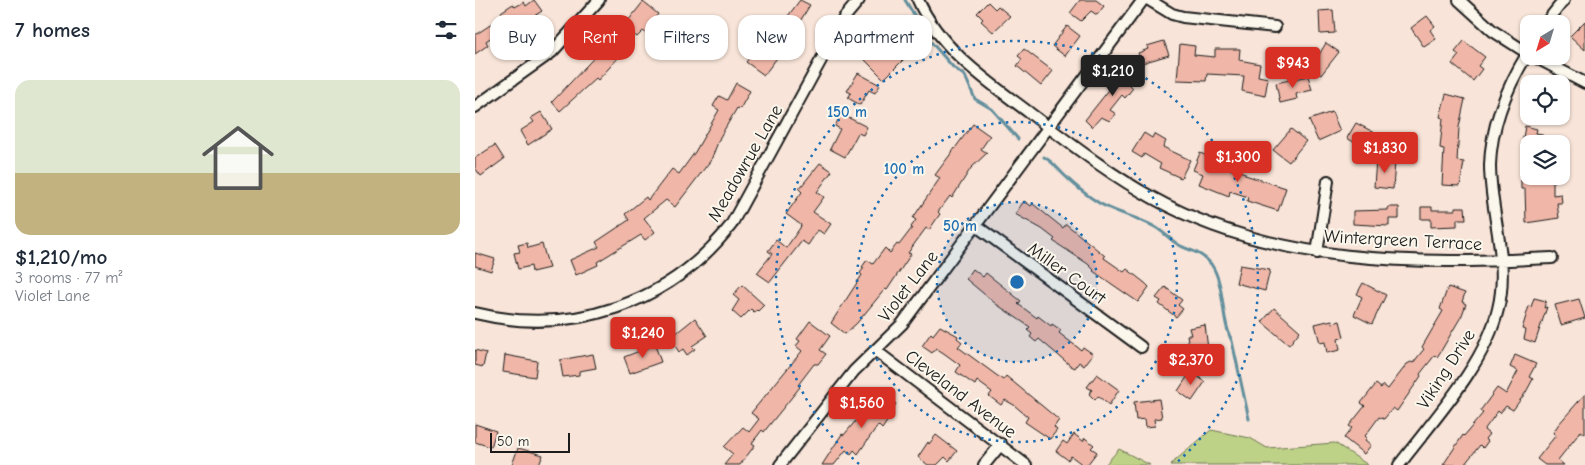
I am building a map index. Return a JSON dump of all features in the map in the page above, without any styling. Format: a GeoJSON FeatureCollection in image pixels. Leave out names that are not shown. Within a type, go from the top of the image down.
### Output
{"type":"FeatureCollection","features":[{"type":"Feature","properties":{"kind":"street"},"geometry":{"type":"LineString","coordinates":[[475,107],[552,52],[599,0]]}},
{"type":"Feature","properties":{"kind":"street","name":"Meadowrue Lane"},"geometry":{"type":"LineString","coordinates":[[475,313],[536,321],[589,317],[637,301],[679,274],[709,249],[731,224],[844,18],[859,0]]}},
{"type":"Feature","properties":{"kind":"street","name":"Wintergreen Terrace"},"geometry":{"type":"LineString","coordinates":[[918,0],[942,38],[966,63],[1047,126],[1099,165],[1154,199],[1202,220],[1240,233],[1317,253],[1401,260],[1501,261],[1552,258]]}},
{"type":"Feature","properties":{"kind":"street","name":"Violet Lane"},"geometry":{"type":"LineString","coordinates":[[780,465],[854,371],[901,324],[1047,126],[1143,0]]}},
{"type":"Feature","properties":{"kind":"street"},"geometry":{"type":"LineString","coordinates":[[1149,0],[1172,14],[1183,17],[1275,27]]}},
{"type":"Feature","properties":{"kind":"street"},"geometry":{"type":"LineString","coordinates":[[1459,0],[1493,31],[1520,47]]}},
{"type":"Feature","properties":{"kind":"street"},"geometry":{"type":"LineString","coordinates":[[1552,15],[1564,0]]}},
{"type":"Feature","properties":{"kind":"street","name":"Viking Drive"},"geometry":{"type":"LineString","coordinates":[[1399,465],[1463,379],[1485,343],[1499,309],[1502,283],[1501,261],[1490,166],[1493,136],[1501,107],[1520,65]]}},
{"type":"Feature","properties":{"kind":"street"},"geometry":{"type":"LineString","coordinates":[[1552,65],[1585,83]]}},
{"type":"Feature","properties":{"kind":"street"},"geometry":{"type":"LineString","coordinates":[[1317,253],[1329,181]]}},
{"type":"Feature","properties":{"kind":"street","name":"Miller Court"},"geometry":{"type":"LineString","coordinates":[[975,225],[1141,347]]}},
{"type":"Feature","properties":{"kind":"street","name":"Cleveland Avenue"},"geometry":{"type":"LineString","coordinates":[[876,351],[1001,444],[1026,465]]}},
{"type":"Feature","properties":{"kind":"street"},"geometry":{"type":"LineString","coordinates":[[984,465],[1001,444]]}},
{"type":"Feature","properties":{"kind":"green space"},"geometry":{"type":"Polygon","coordinates":[[[1211,430],[1250,438],[1267,448],[1335,443],[1368,465],[1170,465],[1211,430]]]}},
{"type":"Feature","properties":{"kind":"green space"},"geometry":{"type":"Polygon","coordinates":[[[1119,449],[1150,465],[1105,465],[1119,449]]]}},
{"type":"Feature","properties":{"kind":"building"},"geometry":{"type":"Polygon","coordinates":[[[534,0],[542,11],[536,15],[503,15],[501,12],[513,4],[515,7],[524,2],[526,6],[534,0]]]}},
{"type":"Feature","properties":{"kind":"building"},"geometry":{"type":"Polygon","coordinates":[[[800,0],[810,5],[804,15],[789,15],[800,0]]]}},
{"type":"Feature","properties":{"kind":"building"},"geometry":{"type":"Polygon","coordinates":[[[1080,0],[1096,0],[1104,6],[1097,15],[1091,11],[1081,21],[1070,13],[1080,0]]]}},
{"type":"Feature","properties":{"kind":"building"},"geometry":{"type":"Polygon","coordinates":[[[643,2],[658,14],[645,15],[645,33],[643,31],[637,37],[635,36],[635,15],[633,15],[643,2]]]}},
{"type":"Feature","properties":{"kind":"building"},"geometry":{"type":"Polygon","coordinates":[[[988,2],[995,9],[998,6],[1010,16],[993,32],[981,21],[983,19],[977,13],[988,2]]]}},
{"type":"Feature","properties":{"kind":"building"},"geometry":{"type":"Polygon","coordinates":[[[1333,10],[1335,33],[1320,34],[1319,11],[1333,10]]]}},
{"type":"Feature","properties":{"kind":"building"},"geometry":{"type":"Polygon","coordinates":[[[1427,16],[1435,26],[1430,30],[1436,39],[1424,47],[1411,28],[1427,16]]]}},
{"type":"Feature","properties":{"kind":"building"},"geometry":{"type":"Polygon","coordinates":[[[1585,21],[1585,50],[1570,36],[1585,21]]]}},
{"type":"Feature","properties":{"kind":"building"},"geometry":{"type":"Polygon","coordinates":[[[490,25],[490,38],[486,41],[488,45],[475,54],[475,35],[490,25]]]}},
{"type":"Feature","properties":{"kind":"building"},"geometry":{"type":"Polygon","coordinates":[[[1067,26],[1080,36],[1065,56],[1052,46],[1067,26]]]}},
{"type":"Feature","properties":{"kind":"building"},"geometry":{"type":"Polygon","coordinates":[[[1164,41],[1169,55],[1142,63],[1138,53],[1148,49],[1147,46],[1164,41]]]}},
{"type":"Feature","properties":{"kind":"building"},"geometry":{"type":"Polygon","coordinates":[[[1464,41],[1485,57],[1478,66],[1482,69],[1473,81],[1452,64],[1459,55],[1455,52],[1464,41]]]}},
{"type":"Feature","properties":{"kind":"building"},"geometry":{"type":"Polygon","coordinates":[[[1326,43],[1339,52],[1321,75],[1311,68],[1326,43]]]}},
{"type":"Feature","properties":{"kind":"building"},"geometry":{"type":"Polygon","coordinates":[[[1180,44],[1195,46],[1194,55],[1215,57],[1215,49],[1240,49],[1239,60],[1260,64],[1258,76],[1268,78],[1265,96],[1242,91],[1244,76],[1207,74],[1206,81],[1177,80],[1180,44]]]}},
{"type":"Feature","properties":{"kind":"building"},"geometry":{"type":"Polygon","coordinates":[[[1024,49],[1053,71],[1041,86],[1017,66],[1022,59],[1018,56],[1024,49]]]}},
{"type":"Feature","properties":{"kind":"building"},"geometry":{"type":"Polygon","coordinates":[[[592,60],[616,60],[598,80],[596,78],[560,111],[552,102],[592,60]]]}},
{"type":"Feature","properties":{"kind":"building"},"geometry":{"type":"Polygon","coordinates":[[[748,60],[775,60],[764,75],[746,62],[748,60]]]}},
{"type":"Feature","properties":{"kind":"building"},"geometry":{"type":"Polygon","coordinates":[[[865,60],[903,60],[884,79],[865,60]]]}},
{"type":"Feature","properties":{"kind":"building"},"geometry":{"type":"Polygon","coordinates":[[[1128,66],[1139,74],[1130,85],[1133,88],[1125,98],[1122,95],[1110,110],[1116,114],[1110,121],[1101,117],[1092,127],[1085,120],[1128,66]]]}},
{"type":"Feature","properties":{"kind":"building"},"geometry":{"type":"Polygon","coordinates":[[[858,73],[880,85],[875,93],[869,90],[860,105],[848,98],[851,93],[847,91],[858,73]]]}},
{"type":"Feature","properties":{"kind":"building"},"geometry":{"type":"Polygon","coordinates":[[[1308,76],[1312,90],[1296,94],[1297,99],[1280,103],[1276,83],[1308,76]]]}},
{"type":"Feature","properties":{"kind":"building"},"geometry":{"type":"Polygon","coordinates":[[[736,83],[750,91],[740,109],[737,108],[720,137],[711,160],[675,207],[666,200],[644,218],[655,232],[645,240],[641,235],[597,262],[598,265],[576,275],[570,260],[599,247],[596,242],[629,220],[625,214],[646,197],[648,200],[672,169],[679,174],[695,152],[719,110],[713,106],[719,96],[727,100],[736,83]]]}},
{"type":"Feature","properties":{"kind":"building"},"geometry":{"type":"Polygon","coordinates":[[[1446,94],[1465,99],[1459,127],[1457,161],[1464,162],[1460,186],[1442,185],[1444,149],[1440,148],[1443,118],[1440,117],[1446,94]]]}},
{"type":"Feature","properties":{"kind":"building"},"geometry":{"type":"Polygon","coordinates":[[[541,112],[552,129],[528,145],[520,131],[534,122],[531,118],[541,112]]]}},
{"type":"Feature","properties":{"kind":"building"},"geometry":{"type":"Polygon","coordinates":[[[1332,112],[1340,131],[1318,141],[1309,120],[1332,112]]]}},
{"type":"Feature","properties":{"kind":"building"},"geometry":{"type":"Polygon","coordinates":[[[841,114],[867,127],[863,135],[858,133],[845,157],[830,149],[840,129],[835,126],[841,114]]]}},
{"type":"Feature","properties":{"kind":"building"},"geometry":{"type":"Polygon","coordinates":[[[1356,123],[1381,136],[1374,149],[1364,143],[1362,147],[1347,138],[1356,123]]]}},
{"type":"Feature","properties":{"kind":"building"},"geometry":{"type":"Polygon","coordinates":[[[973,124],[990,136],[981,149],[987,153],[971,168],[952,198],[950,196],[938,212],[940,214],[929,230],[926,228],[915,243],[908,253],[911,254],[887,290],[885,289],[857,323],[845,334],[831,323],[862,275],[860,273],[864,268],[862,267],[867,260],[873,264],[885,248],[890,253],[897,244],[899,245],[912,228],[916,220],[913,218],[940,178],[935,175],[973,124]]]}},
{"type":"Feature","properties":{"kind":"building"},"geometry":{"type":"Polygon","coordinates":[[[1525,126],[1537,129],[1536,133],[1542,134],[1542,135],[1524,135],[1525,126]]]}},
{"type":"Feature","properties":{"kind":"building"},"geometry":{"type":"Polygon","coordinates":[[[1291,129],[1306,141],[1289,162],[1273,150],[1291,129]]]}},
{"type":"Feature","properties":{"kind":"building"},"geometry":{"type":"Polygon","coordinates":[[[1144,133],[1152,138],[1154,134],[1166,141],[1163,147],[1190,160],[1181,178],[1159,168],[1161,164],[1144,154],[1142,158],[1132,152],[1144,133]]]}},
{"type":"Feature","properties":{"kind":"building"},"geometry":{"type":"Polygon","coordinates":[[[495,145],[504,159],[481,176],[475,168],[475,158],[495,145]]]}},
{"type":"Feature","properties":{"kind":"building"},"geometry":{"type":"Polygon","coordinates":[[[1200,153],[1220,161],[1219,164],[1245,173],[1245,175],[1286,188],[1278,211],[1247,201],[1248,197],[1230,191],[1229,196],[1199,184],[1203,174],[1193,170],[1200,153]]]}},
{"type":"Feature","properties":{"kind":"building"},"geometry":{"type":"Polygon","coordinates":[[[1376,159],[1395,161],[1393,189],[1374,187],[1376,159]]]}},
{"type":"Feature","properties":{"kind":"building"},"geometry":{"type":"Polygon","coordinates":[[[820,163],[832,171],[817,192],[824,197],[813,212],[831,224],[824,234],[818,230],[808,245],[802,241],[770,282],[757,273],[772,254],[768,251],[776,240],[786,248],[800,228],[801,225],[786,214],[802,192],[799,189],[820,163]]]}},
{"type":"Feature","properties":{"kind":"building"},"geometry":{"type":"Polygon","coordinates":[[[1521,185],[1553,185],[1553,195],[1561,194],[1562,203],[1557,203],[1559,218],[1526,223],[1525,189],[1521,189],[1521,185]]]}},
{"type":"Feature","properties":{"kind":"building"},"geometry":{"type":"Polygon","coordinates":[[[1024,201],[1031,206],[1033,204],[1063,228],[1066,224],[1105,256],[1104,258],[1124,272],[1127,269],[1145,283],[1149,287],[1138,302],[1093,271],[1088,264],[1053,241],[1055,239],[1042,229],[1015,214],[1024,201]]]}},
{"type":"Feature","properties":{"kind":"building"},"geometry":{"type":"Polygon","coordinates":[[[1388,207],[1399,207],[1399,219],[1389,219],[1389,226],[1353,224],[1353,211],[1388,210],[1388,207]]]}},
{"type":"Feature","properties":{"kind":"building"},"geometry":{"type":"Polygon","coordinates":[[[1421,207],[1432,207],[1432,210],[1455,210],[1455,207],[1465,207],[1466,219],[1457,219],[1457,226],[1431,227],[1431,219],[1421,219],[1421,207]]]}},
{"type":"Feature","properties":{"kind":"building"},"geometry":{"type":"Polygon","coordinates":[[[527,243],[528,248],[542,244],[549,268],[532,272],[531,266],[518,269],[514,253],[520,252],[518,245],[527,243]]]}},
{"type":"Feature","properties":{"kind":"building"},"geometry":{"type":"Polygon","coordinates":[[[475,253],[495,259],[491,271],[475,266],[475,253]]]}},
{"type":"Feature","properties":{"kind":"building"},"geometry":{"type":"Polygon","coordinates":[[[1240,265],[1270,270],[1265,291],[1236,283],[1240,265]]]}},
{"type":"Feature","properties":{"kind":"building"},"geometry":{"type":"Polygon","coordinates":[[[973,269],[983,277],[986,273],[1021,301],[1018,304],[1037,318],[1038,316],[1051,326],[1052,324],[1061,330],[1059,333],[1081,350],[1083,347],[1093,354],[1084,366],[1079,362],[1075,368],[1071,366],[1039,339],[1036,342],[1030,337],[1032,334],[1027,330],[1030,327],[996,304],[966,279],[973,269]]]}},
{"type":"Feature","properties":{"kind":"building"},"geometry":{"type":"Polygon","coordinates":[[[1363,283],[1386,295],[1372,324],[1354,315],[1362,297],[1357,294],[1363,283]]]}},
{"type":"Feature","properties":{"kind":"building"},"geometry":{"type":"Polygon","coordinates":[[[742,285],[764,305],[758,311],[754,312],[751,309],[741,319],[732,311],[739,300],[733,295],[742,285]]]}},
{"type":"Feature","properties":{"kind":"building"},"geometry":{"type":"Polygon","coordinates":[[[1165,287],[1182,300],[1178,305],[1183,309],[1176,317],[1159,304],[1161,301],[1156,298],[1165,287]]]}},
{"type":"Feature","properties":{"kind":"building"},"geometry":{"type":"Polygon","coordinates":[[[1448,287],[1465,293],[1462,302],[1466,304],[1462,315],[1437,357],[1435,355],[1420,374],[1421,376],[1397,411],[1393,408],[1384,419],[1379,417],[1365,436],[1367,438],[1365,440],[1371,445],[1364,454],[1344,438],[1352,428],[1349,426],[1365,406],[1361,403],[1376,384],[1381,388],[1383,385],[1388,389],[1407,364],[1413,363],[1424,349],[1422,347],[1443,311],[1440,309],[1448,287]]]}},
{"type":"Feature","properties":{"kind":"building"},"geometry":{"type":"Polygon","coordinates":[[[1534,298],[1546,301],[1544,308],[1547,307],[1535,343],[1524,339],[1526,330],[1522,329],[1529,306],[1531,307],[1534,298]]]}},
{"type":"Feature","properties":{"kind":"building"},"geometry":{"type":"Polygon","coordinates":[[[1579,299],[1585,318],[1561,325],[1555,305],[1579,299]]]}},
{"type":"Feature","properties":{"kind":"building"},"geometry":{"type":"Polygon","coordinates":[[[1274,308],[1300,331],[1289,345],[1262,322],[1274,308]]]}},
{"type":"Feature","properties":{"kind":"building"},"geometry":{"type":"Polygon","coordinates":[[[695,318],[707,336],[692,346],[695,349],[687,355],[683,349],[679,352],[670,338],[695,318]]]}},
{"type":"Feature","properties":{"kind":"building"},"geometry":{"type":"Polygon","coordinates":[[[1332,320],[1333,323],[1340,321],[1344,337],[1338,339],[1340,350],[1327,353],[1325,342],[1320,343],[1315,324],[1332,320]]]}},
{"type":"Feature","properties":{"kind":"building"},"geometry":{"type":"Polygon","coordinates":[[[810,321],[830,336],[820,350],[826,354],[818,364],[814,364],[798,385],[800,387],[764,432],[762,430],[752,443],[755,445],[740,465],[724,465],[733,454],[724,447],[743,427],[749,432],[759,419],[751,413],[802,351],[796,346],[800,341],[797,339],[810,321]]]}},
{"type":"Feature","properties":{"kind":"building"},"geometry":{"type":"Polygon","coordinates":[[[1205,325],[1208,349],[1190,352],[1187,335],[1191,335],[1189,328],[1205,325]]]}},
{"type":"Feature","properties":{"kind":"building"},"geometry":{"type":"Polygon","coordinates":[[[940,326],[958,336],[957,338],[962,342],[958,347],[1003,380],[1006,376],[1059,420],[1054,427],[1057,430],[1050,439],[1025,422],[1028,417],[1014,405],[1005,400],[1001,405],[989,396],[992,392],[977,381],[975,385],[956,372],[960,365],[945,354],[936,348],[932,353],[922,346],[931,333],[933,335],[940,326]]]}},
{"type":"Feature","properties":{"kind":"building"},"geometry":{"type":"Polygon","coordinates":[[[655,345],[661,362],[630,373],[624,357],[655,345]]]}},
{"type":"Feature","properties":{"kind":"building"},"geometry":{"type":"Polygon","coordinates":[[[475,350],[486,353],[483,367],[475,365],[475,350]]]}},
{"type":"Feature","properties":{"kind":"building"},"geometry":{"type":"Polygon","coordinates":[[[593,354],[596,368],[579,371],[579,375],[563,377],[560,360],[593,354]]]}},
{"type":"Feature","properties":{"kind":"building"},"geometry":{"type":"Polygon","coordinates":[[[505,355],[537,361],[535,377],[503,372],[505,355]]]}},
{"type":"Feature","properties":{"kind":"building"},"geometry":{"type":"Polygon","coordinates":[[[1515,355],[1536,364],[1529,377],[1533,379],[1526,392],[1513,410],[1506,406],[1500,413],[1498,411],[1484,430],[1489,434],[1485,439],[1488,441],[1483,448],[1480,445],[1464,465],[1443,465],[1463,435],[1483,413],[1480,411],[1497,388],[1506,394],[1518,371],[1510,367],[1515,355]]]}},
{"type":"Feature","properties":{"kind":"building"},"geometry":{"type":"Polygon","coordinates":[[[1191,371],[1205,382],[1192,401],[1178,391],[1191,371]]]}},
{"type":"Feature","properties":{"kind":"building"},"geometry":{"type":"Polygon","coordinates":[[[1097,374],[1119,390],[1109,405],[1098,396],[1095,400],[1089,394],[1092,390],[1087,387],[1097,374]]]}},
{"type":"Feature","properties":{"kind":"building"},"geometry":{"type":"Polygon","coordinates":[[[1585,394],[1585,434],[1581,431],[1558,460],[1564,465],[1545,465],[1537,459],[1556,435],[1553,433],[1558,425],[1585,394]]]}},
{"type":"Feature","properties":{"kind":"building"},"geometry":{"type":"Polygon","coordinates":[[[883,395],[896,404],[885,418],[888,420],[882,429],[878,425],[858,454],[854,450],[851,454],[846,450],[834,465],[822,465],[842,434],[844,435],[862,413],[860,411],[867,402],[871,405],[883,395]]]}},
{"type":"Feature","properties":{"kind":"building"},"geometry":{"type":"Polygon","coordinates":[[[1159,399],[1162,418],[1154,419],[1155,426],[1146,427],[1145,419],[1136,420],[1134,402],[1159,399]]]}},
{"type":"Feature","properties":{"kind":"building"},"geometry":{"type":"Polygon","coordinates":[[[475,424],[496,431],[491,447],[475,442],[475,424]]]}},
{"type":"Feature","properties":{"kind":"building"},"geometry":{"type":"Polygon","coordinates":[[[1074,434],[1083,441],[1085,438],[1094,445],[1091,448],[1097,452],[1087,465],[1083,465],[1071,456],[1068,460],[1056,451],[1063,441],[1067,444],[1074,434]]]}},
{"type":"Feature","properties":{"kind":"building"},"geometry":{"type":"Polygon","coordinates":[[[936,435],[957,451],[949,461],[945,457],[937,465],[928,465],[918,457],[928,442],[929,444],[936,435]]]}},
{"type":"Feature","properties":{"kind":"building"},"geometry":{"type":"Polygon","coordinates":[[[518,448],[543,455],[539,465],[512,465],[518,448]]]}},
{"type":"Feature","properties":{"kind":"waterway"},"geometry":{"type":"LineString","coordinates":[[905,0],[931,42],[953,67],[965,76],[975,99],[992,109],[1018,139]]}},
{"type":"Feature","properties":{"kind":"waterway"},"geometry":{"type":"LineString","coordinates":[[1044,157],[1094,200],[1112,210],[1155,227],[1176,243],[1208,260],[1219,282],[1228,332],[1232,341],[1249,419]]}}]}
